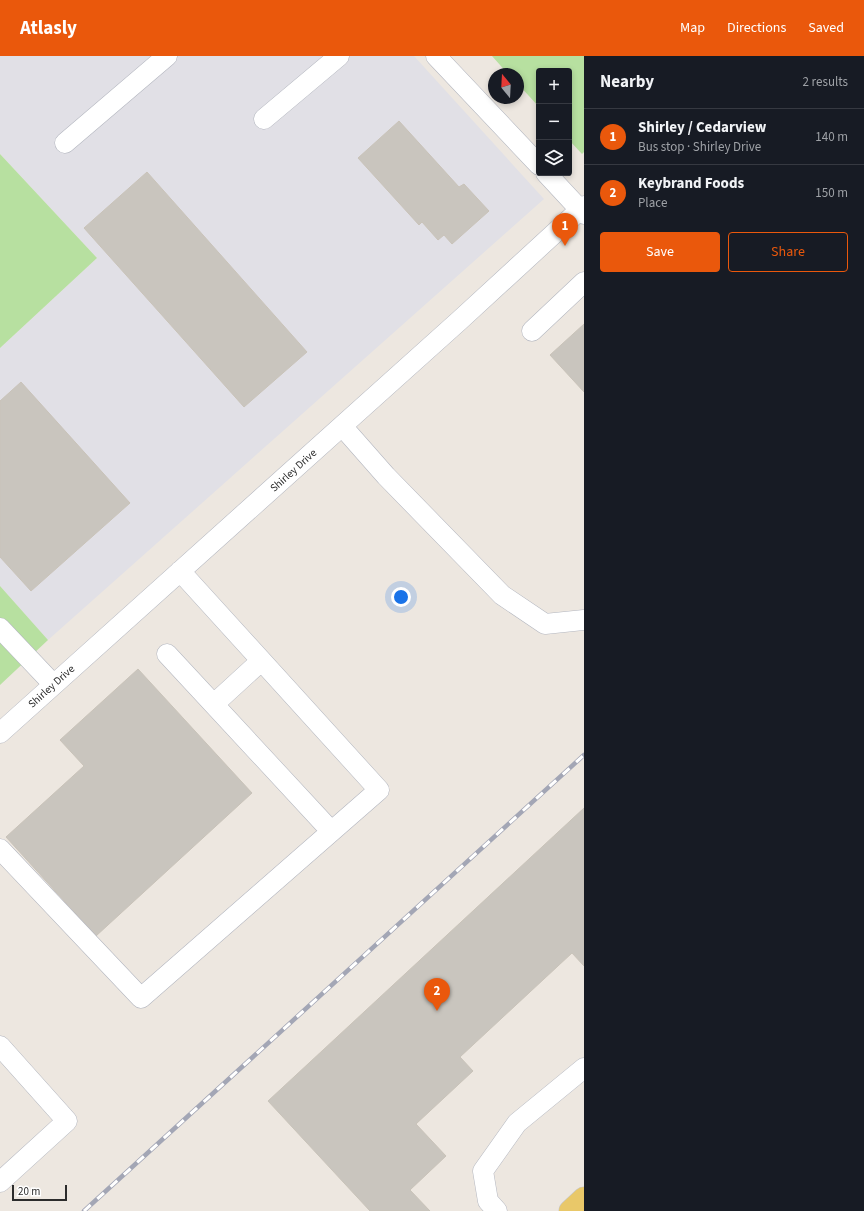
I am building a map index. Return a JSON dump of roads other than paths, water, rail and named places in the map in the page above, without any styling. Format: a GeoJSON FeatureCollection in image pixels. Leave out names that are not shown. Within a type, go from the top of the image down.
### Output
{"type":"FeatureCollection","features":[{"type":"Feature","properties":{"kind":"main road"},"geometry":{"type":"LineString","coordinates":[[570,1211],[584,1198]]}},
{"type":"Feature","properties":{"kind":"street"},"geometry":{"type":"LineString","coordinates":[[66,143],[167,56]]}},
{"type":"Feature","properties":{"kind":"street"},"geometry":{"type":"LineString","coordinates":[[264,119],[339,56]]}},
{"type":"Feature","properties":{"kind":"street"},"geometry":{"type":"LineString","coordinates":[[436,56],[536,163]]}},
{"type":"Feature","properties":{"kind":"street"},"geometry":{"type":"LineString","coordinates":[[549,176],[583,210]]}},
{"type":"Feature","properties":{"kind":"street","name":"Shirley Drive"},"geometry":{"type":"LineString","coordinates":[[0,733],[583,210]]}},
{"type":"Feature","properties":{"kind":"street"},"geometry":{"type":"LineString","coordinates":[[532,331],[584,282]]}},
{"type":"Feature","properties":{"kind":"street"},"geometry":{"type":"LineString","coordinates":[[342,426],[386,476],[502,595],[545,624],[584,620]]}},
{"type":"Feature","properties":{"kind":"street"},"geometry":{"type":"LineString","coordinates":[[0,849],[141,998],[379,790],[180,571]]}},
{"type":"Feature","properties":{"kind":"street"},"geometry":{"type":"LineString","coordinates":[[0,628],[53,684]]}},
{"type":"Feature","properties":{"kind":"street"},"geometry":{"type":"LineString","coordinates":[[167,654],[331,831]]}},
{"type":"Feature","properties":{"kind":"street"},"geometry":{"type":"LineString","coordinates":[[214,704],[261,661]]}},
{"type":"Feature","properties":{"kind":"street"},"geometry":{"type":"LineString","coordinates":[[0,1046],[67,1121],[0,1182]]}},
{"type":"Feature","properties":{"kind":"street"},"geometry":{"type":"LineString","coordinates":[[497,1211],[488,1201],[483,1171],[517,1123],[584,1068]]}},
{"type":"Feature","properties":{"kind":"railway"},"geometry":{"type":"LineString","coordinates":[[84,1211],[584,755]]}},
{"type":"Feature","properties":{"kind":"place","name":"Shirley / Cedarview"},"geometry":{"type":"Point","coordinates":[565,246]}},
{"type":"Feature","properties":{"kind":"place","name":"Keybrand Foods"},"geometry":{"type":"Point","coordinates":[437,1011]}}]}
